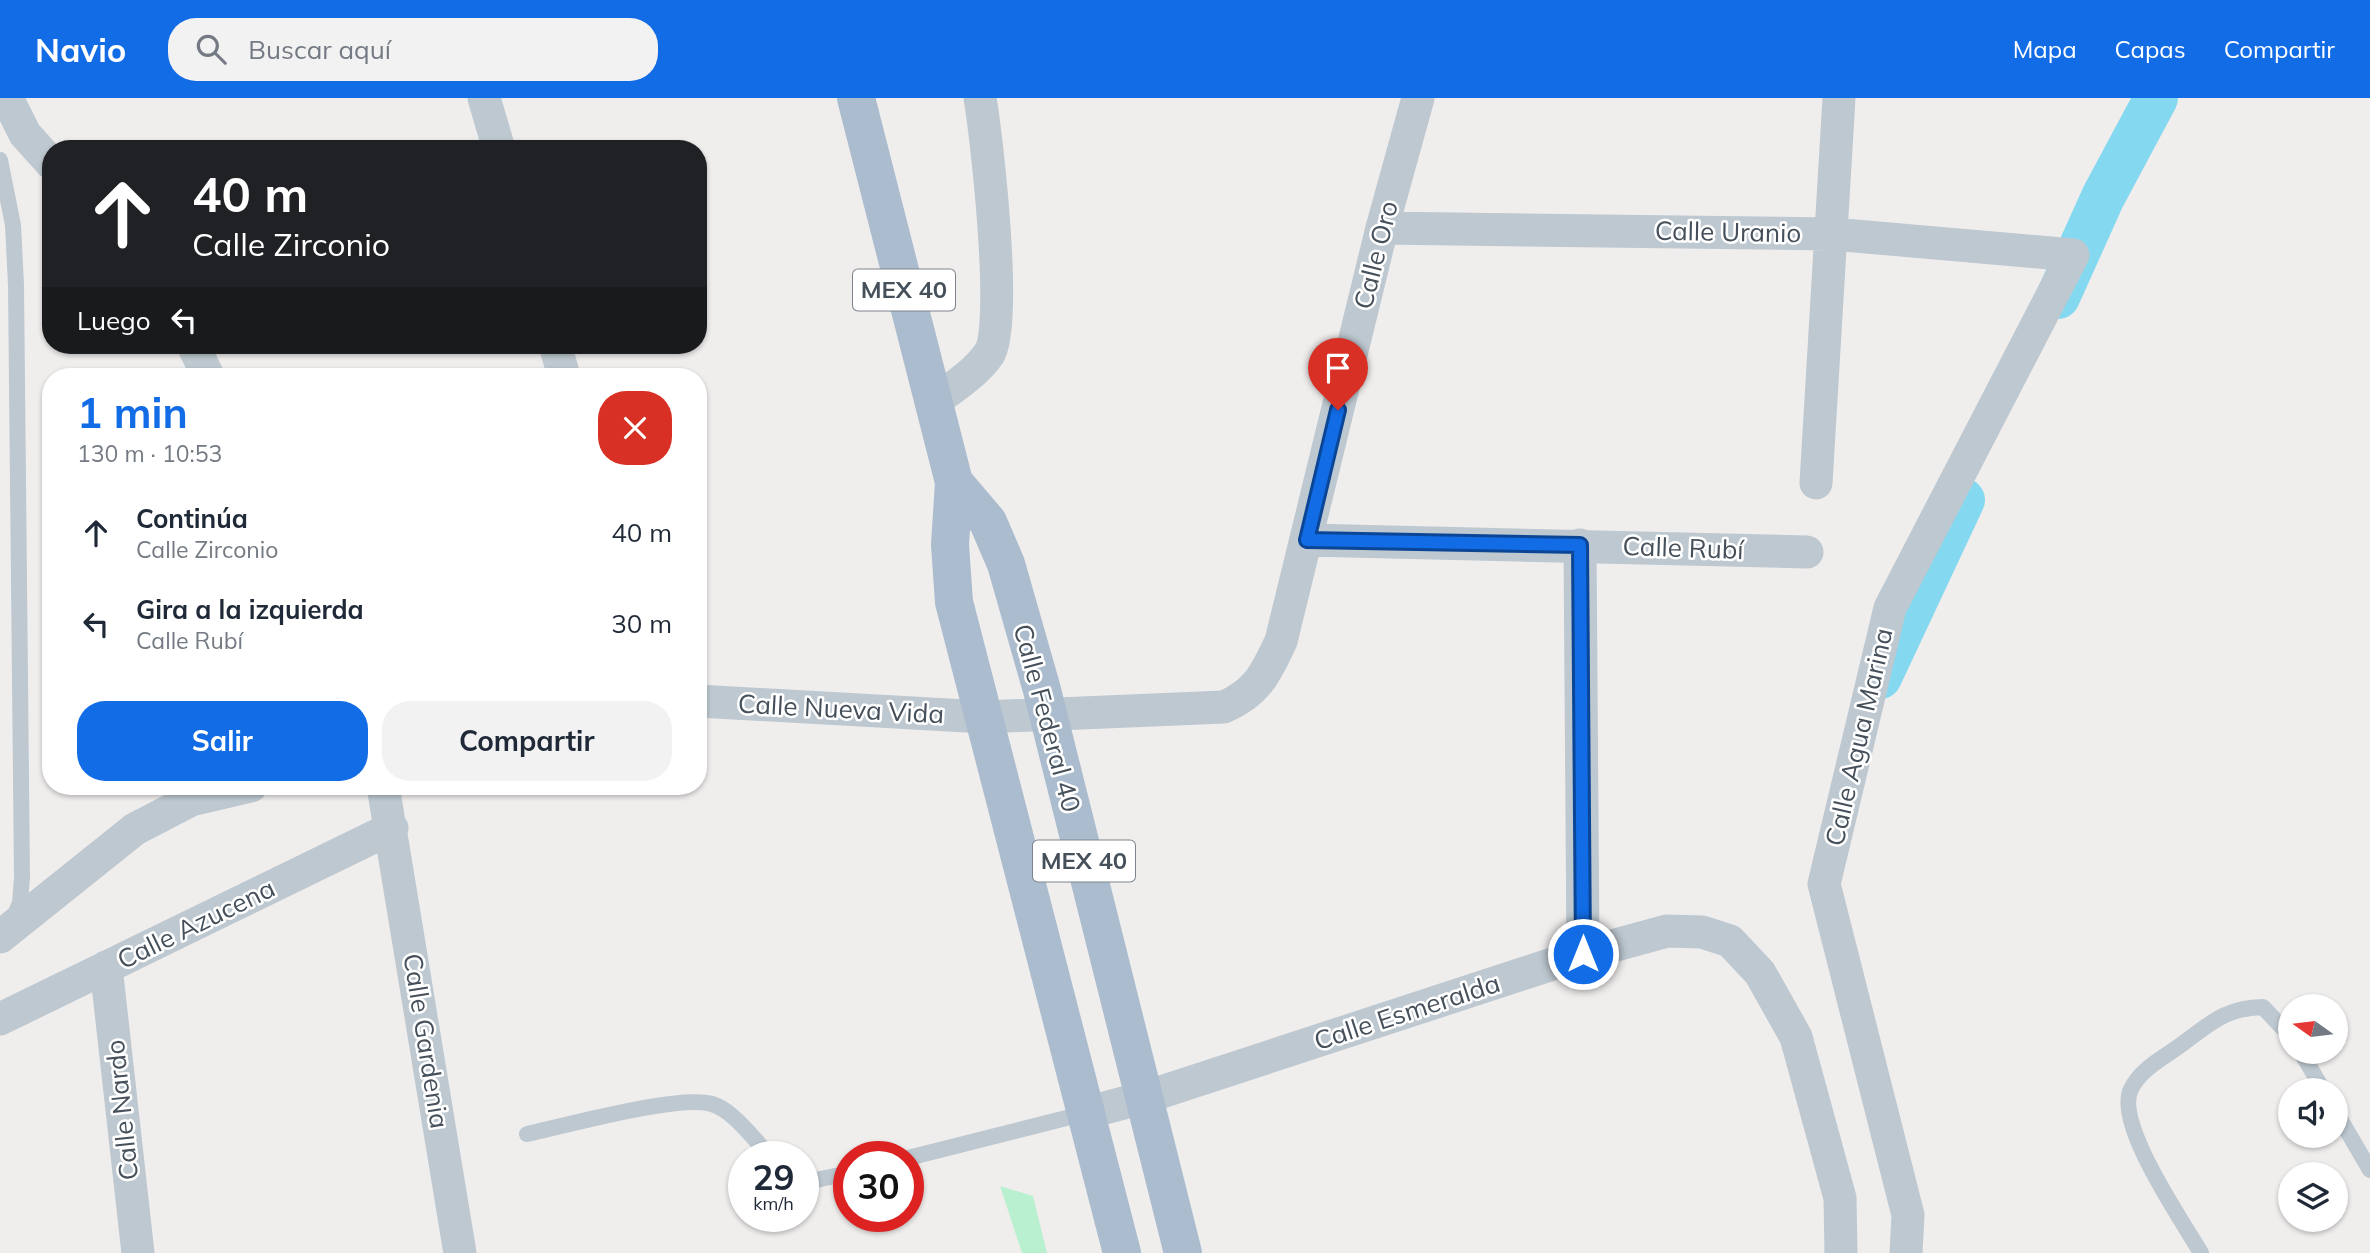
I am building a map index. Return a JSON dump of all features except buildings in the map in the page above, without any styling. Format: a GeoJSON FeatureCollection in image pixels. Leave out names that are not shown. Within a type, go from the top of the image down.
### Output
{"type":"FeatureCollection","features":[{"type":"Feature","properties":{"kind":"main road","name":"Calle Federal 40"},"geometry":{"type":"LineString","coordinates":[[856,98],[954,482],[950,545],[954,602],[1122,1253]]}},
{"type":"Feature","properties":{"kind":"main road","name":"Calle Federal 40"},"geometry":{"type":"LineString","coordinates":[[954,482],[988,522],[1006,564],[1146,1097],[1183,1253]]}},
{"type":"Feature","properties":{"kind":"main road"},"geometry":{"type":"LineString","coordinates":[[1030,891],[1087,872]]}},
{"type":"Feature","properties":{"kind":"street"},"geometry":{"type":"LineString","coordinates":[[7,98],[25,134],[42,153]]}},
{"type":"Feature","properties":{"kind":"street"},"geometry":{"type":"LineString","coordinates":[[484,98],[496,140]]}},
{"type":"Feature","properties":{"kind":"street"},"geometry":{"type":"LineString","coordinates":[[932,403],[964,379],[991,352],[998,293],[980,98]]}},
{"type":"Feature","properties":{"kind":"street","name":"Calle Oro"},"geometry":{"type":"LineString","coordinates":[[1047,716],[1224,707],[1248,696],[1266,673],[1281,640],[1381,228],[1418,98]]}},
{"type":"Feature","properties":{"kind":"street"},"geometry":{"type":"LineString","coordinates":[[1816,483],[1839,98]]}},
{"type":"Feature","properties":{"kind":"street","name":"Calle Uranio"},"geometry":{"type":"LineString","coordinates":[[1381,228],[1832,234],[2073,255]]}},
{"type":"Feature","properties":{"kind":"street","name":"Calle Agua Marina"},"geometry":{"type":"LineString","coordinates":[[1906,1253],[1908,1215],[1825,884],[1890,608],[2073,255]]}},
{"type":"Feature","properties":{"kind":"street","name":"Calle Rubí"},"geometry":{"type":"LineString","coordinates":[[1307,540],[1807,552]]}},
{"type":"Feature","properties":{"kind":"street"},"geometry":{"type":"LineString","coordinates":[[1580,545],[1583,954]]}},
{"type":"Feature","properties":{"kind":"street","name":"Calle Nueva Vida"},"geometry":{"type":"LineString","coordinates":[[707,702],[984,717],[1047,716]]}},
{"type":"Feature","properties":{"kind":"street"},"geometry":{"type":"LineString","coordinates":[[0,937],[135,829],[191,800],[212,795]]}},
{"type":"Feature","properties":{"kind":"street","name":"Calle Gardenia"},"geometry":{"type":"LineString","coordinates":[[385,795],[460,1253]]}},
{"type":"Feature","properties":{"kind":"street","name":"Calle Azucena"},"geometry":{"type":"LineString","coordinates":[[0,1019],[392,828]]}},
{"type":"Feature","properties":{"kind":"street","name":"Calle Esmeralda"},"geometry":{"type":"LineString","coordinates":[[1086,1113],[1146,1097],[1583,954],[1667,931],[1702,932],[1730,941],[1760,973],[1796,1037],[1840,1198],[1841,1253]]}},
{"type":"Feature","properties":{"kind":"street","name":"Calle Nardo"},"geometry":{"type":"LineString","coordinates":[[106,967],[138,1253]]}},
{"type":"Feature","properties":{"kind":"lane"},"geometry":{"type":"LineString","coordinates":[[0,160],[13,225],[16,285],[22,877],[20,903],[10,925],[0,937]]}},
{"type":"Feature","properties":{"kind":"lane"},"geometry":{"type":"LineString","coordinates":[[2201,1253],[2136,1140],[2127,1116],[2129,1092],[2141,1072],[2218,1016],[2244,1007],[2263,1007],[2278,1023]]}},
{"type":"Feature","properties":{"kind":"lane"},"geometry":{"type":"LineString","coordinates":[[527,1134],[684,1101],[713,1104],[735,1119],[756,1141]]}},
{"type":"Feature","properties":{"kind":"lane"},"geometry":{"type":"LineString","coordinates":[[924,1154],[1086,1113]]}},
{"type":"Feature","properties":{"kind":"lane"},"geometry":{"type":"LineString","coordinates":[[2348,1132],[2370,1170]]}},
{"type":"Feature","properties":{"kind":"green space"},"geometry":{"type":"Polygon","coordinates":[[[1000,1186],[1033,1196],[1047,1253],[1022,1253],[1000,1186]]]}},
{"type":"Feature","properties":{"kind":"waterway"},"geometry":{"type":"LineString","coordinates":[[2058,297],[2103,197],[2156,98]]}},
{"type":"Feature","properties":{"kind":"waterway"},"geometry":{"type":"LineString","coordinates":[[1880,677],[1963,500]]}},
{"type":"Feature","properties":{"kind":"route"},"geometry":{"type":"LineString","coordinates":[[1338,410],[1307,540],[1580,545],[1583,954]]}}]}
